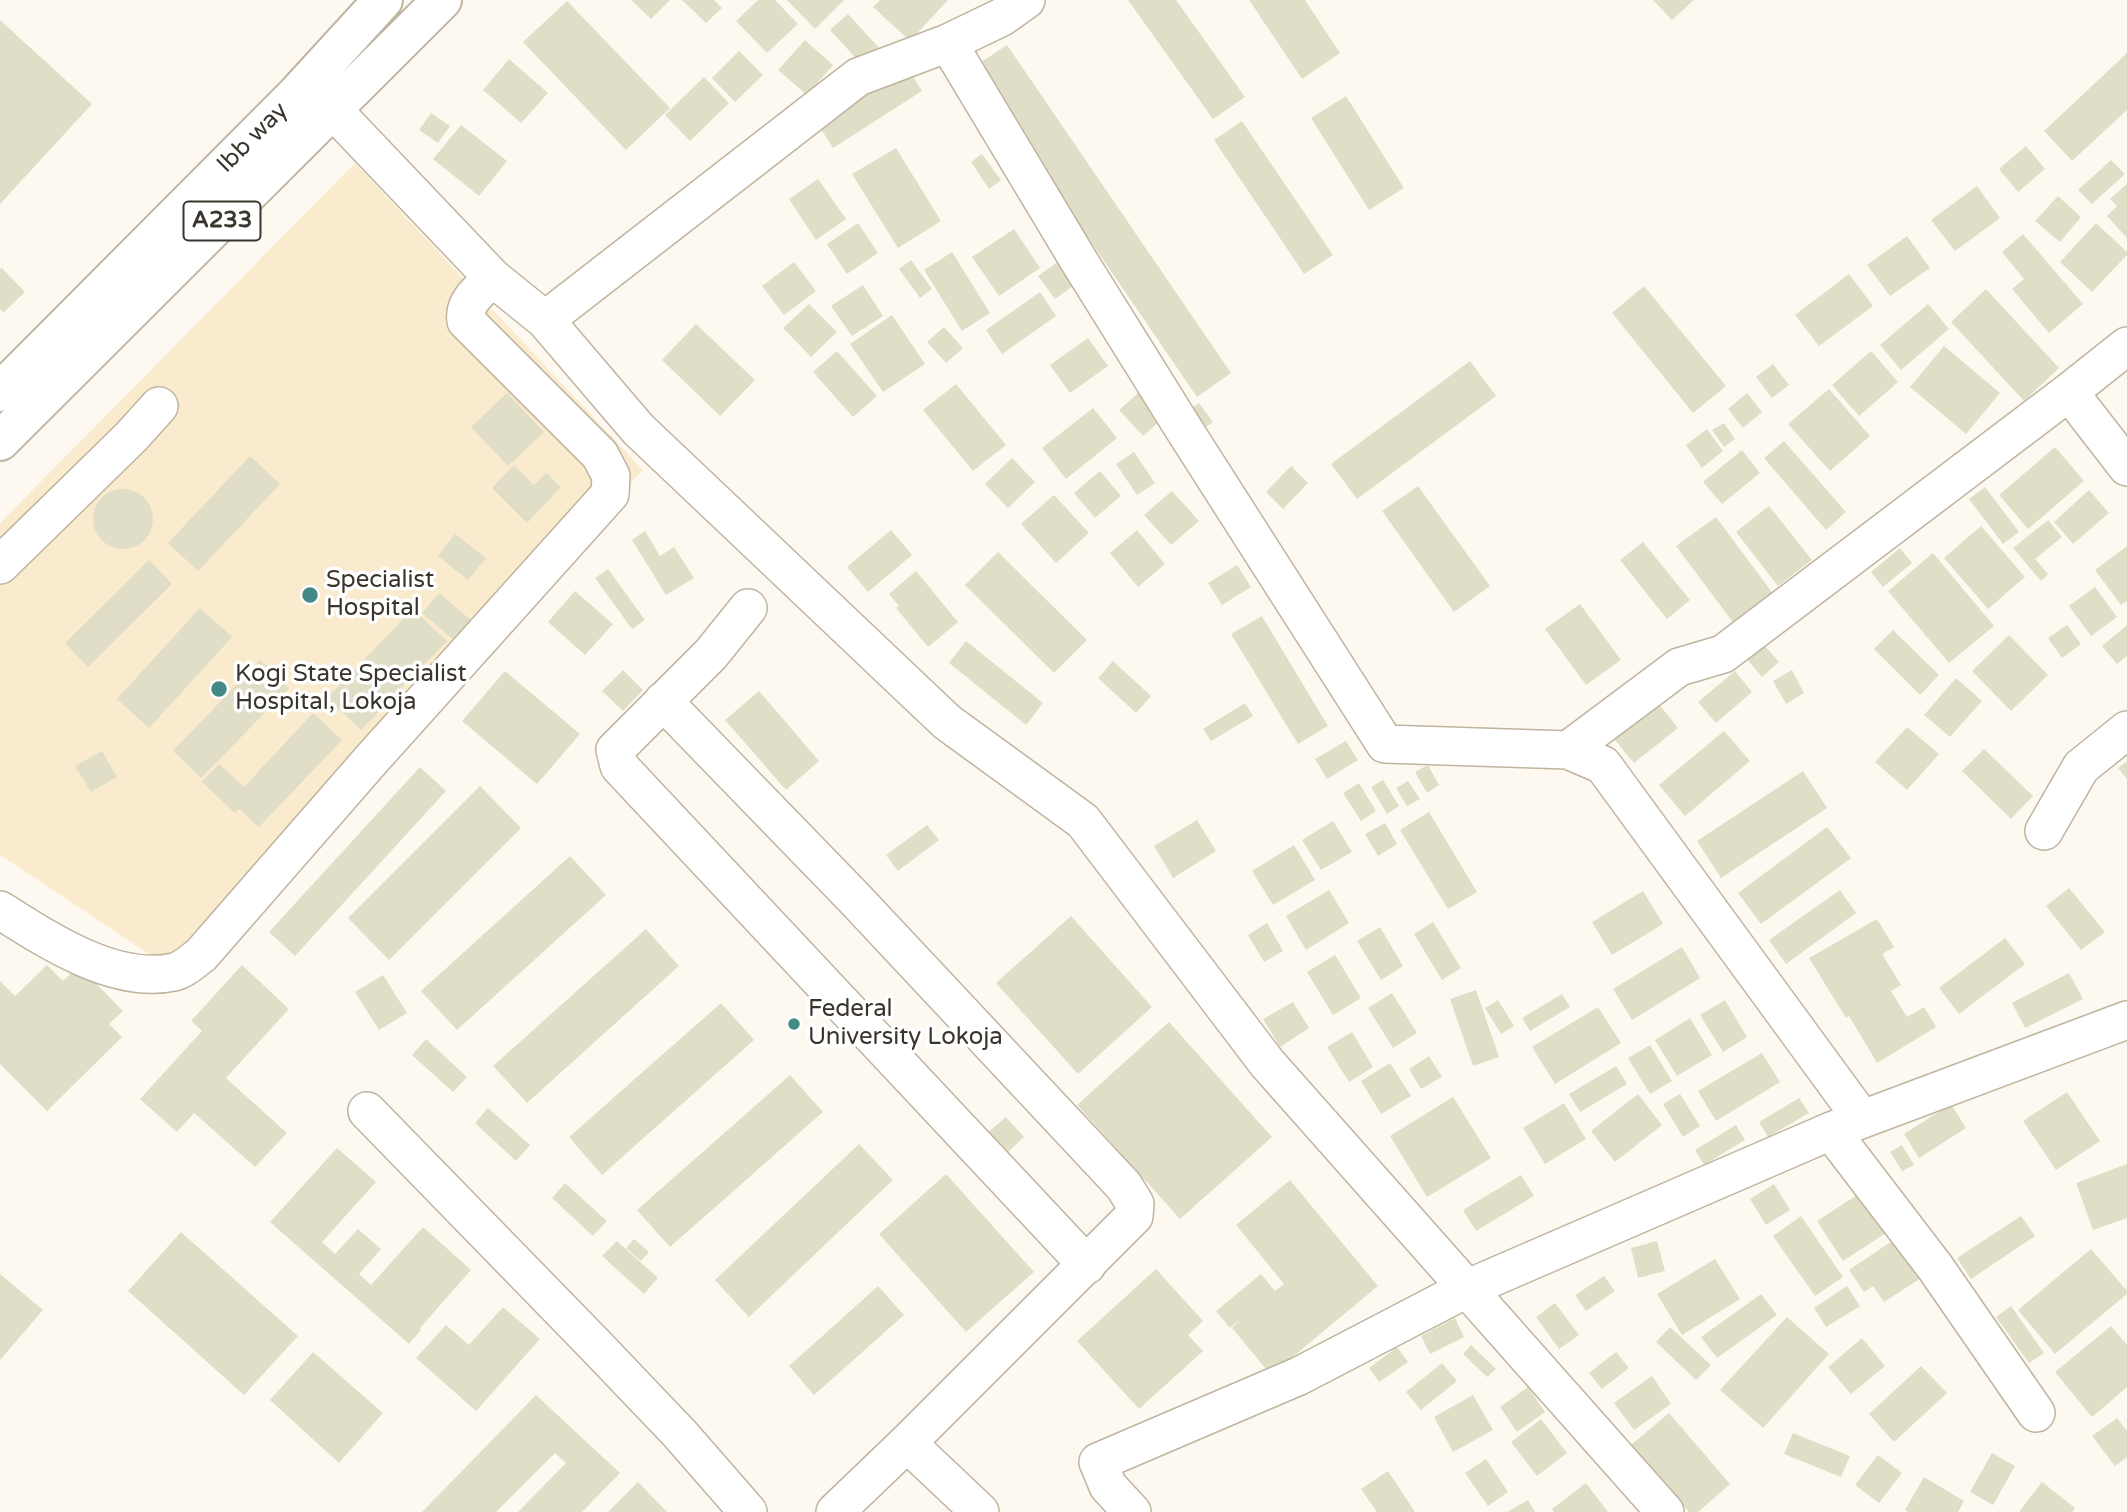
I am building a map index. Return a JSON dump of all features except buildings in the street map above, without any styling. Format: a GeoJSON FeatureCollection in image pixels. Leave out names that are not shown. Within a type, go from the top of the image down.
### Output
{"type":"FeatureCollection","features":[{"type":"Feature","properties":{"kind":"highway","name":"Ibb way"},"geometry":{"type":"LineString","coordinates":[[0,392],[296,95],[383,0]]}},
{"type":"Feature","properties":{"kind":"highway","name":"A233"},"geometry":{"type":"LineString","coordinates":[[0,441],[442,0]]}},
{"type":"Feature","properties":{"kind":"street"},"geometry":{"type":"LineString","coordinates":[[545,320],[858,78],[948,43],[1002,17],[1026,0]]}},
{"type":"Feature","properties":{"kind":"street"},"geometry":{"type":"LineString","coordinates":[[948,43],[1156,386],[1385,744],[1568,750],[1603,765],[1846,1125],[1935,1267],[2036,1413]]}},
{"type":"Feature","properties":{"kind":"street"},"geometry":{"type":"LineString","coordinates":[[333,110],[493,278],[545,320],[638,429],[947,722],[1083,821],[1267,1063],[1665,1512]]}},
{"type":"Feature","properties":{"kind":"street"},"geometry":{"type":"LineString","coordinates":[[0,911],[58,947],[124,972],[176,972],[201,955],[371,760],[610,494],[611,477],[600,455],[466,321],[464,311],[473,297],[493,278]]}},
{"type":"Feature","properties":{"kind":"street"},"geometry":{"type":"LineString","coordinates":[[1568,750],[1679,667],[1723,654],[2127,346]]}},
{"type":"Feature","properties":{"kind":"street"},"geometry":{"type":"LineString","coordinates":[[2070,392],[2127,467]]}},
{"type":"Feature","properties":{"kind":"street"},"geometry":{"type":"LineString","coordinates":[[0,565],[131,437],[159,406]]}},
{"type":"Feature","properties":{"kind":"street"},"geometry":{"type":"LineString","coordinates":[[748,608],[711,654],[615,750],[619,766],[1087,1265]]}},
{"type":"Feature","properties":{"kind":"street"},"geometry":{"type":"LineString","coordinates":[[663,701],[857,901],[1124,1186],[1135,1205],[1134,1216],[1087,1265],[908,1444],[835,1512]]}},
{"type":"Feature","properties":{"kind":"street"},"geometry":{"type":"LineString","coordinates":[[2044,831],[2081,767],[2127,730]]}},
{"type":"Feature","properties":{"kind":"street"},"geometry":{"type":"LineString","coordinates":[[1132,1512],[1108,1486],[1098,1462],[1299,1376],[1466,1289],[1846,1125],[2122,1032]]}},
{"type":"Feature","properties":{"kind":"street"},"geometry":{"type":"LineString","coordinates":[[367,1111],[680,1434],[748,1512]]}},
{"type":"Feature","properties":{"kind":"street"},"geometry":{"type":"LineString","coordinates":[[908,1444],[980,1512]]}},
{"type":"Feature","properties":{"kind":"shaded area","name":"Kogi State Specialist Hospital, Lokoja"},"geometry":{"type":"Polygon","coordinates":[[[355,163],[643,470],[176,972],[0,855],[0,523],[355,163]]]}},
{"type":"Feature","properties":{"kind":"place","name":"Specialist Hospital"},"geometry":{"type":"Point","coordinates":[310,595]}},
{"type":"Feature","properties":{"kind":"place","name":"Kogi State Specialist Hospital, Lokoja"},"geometry":{"type":"Point","coordinates":[219,689]}},
{"type":"Feature","properties":{"kind":"place","name":"Federal University Lokoja"},"geometry":{"type":"Point","coordinates":[794,1024]}}]}
